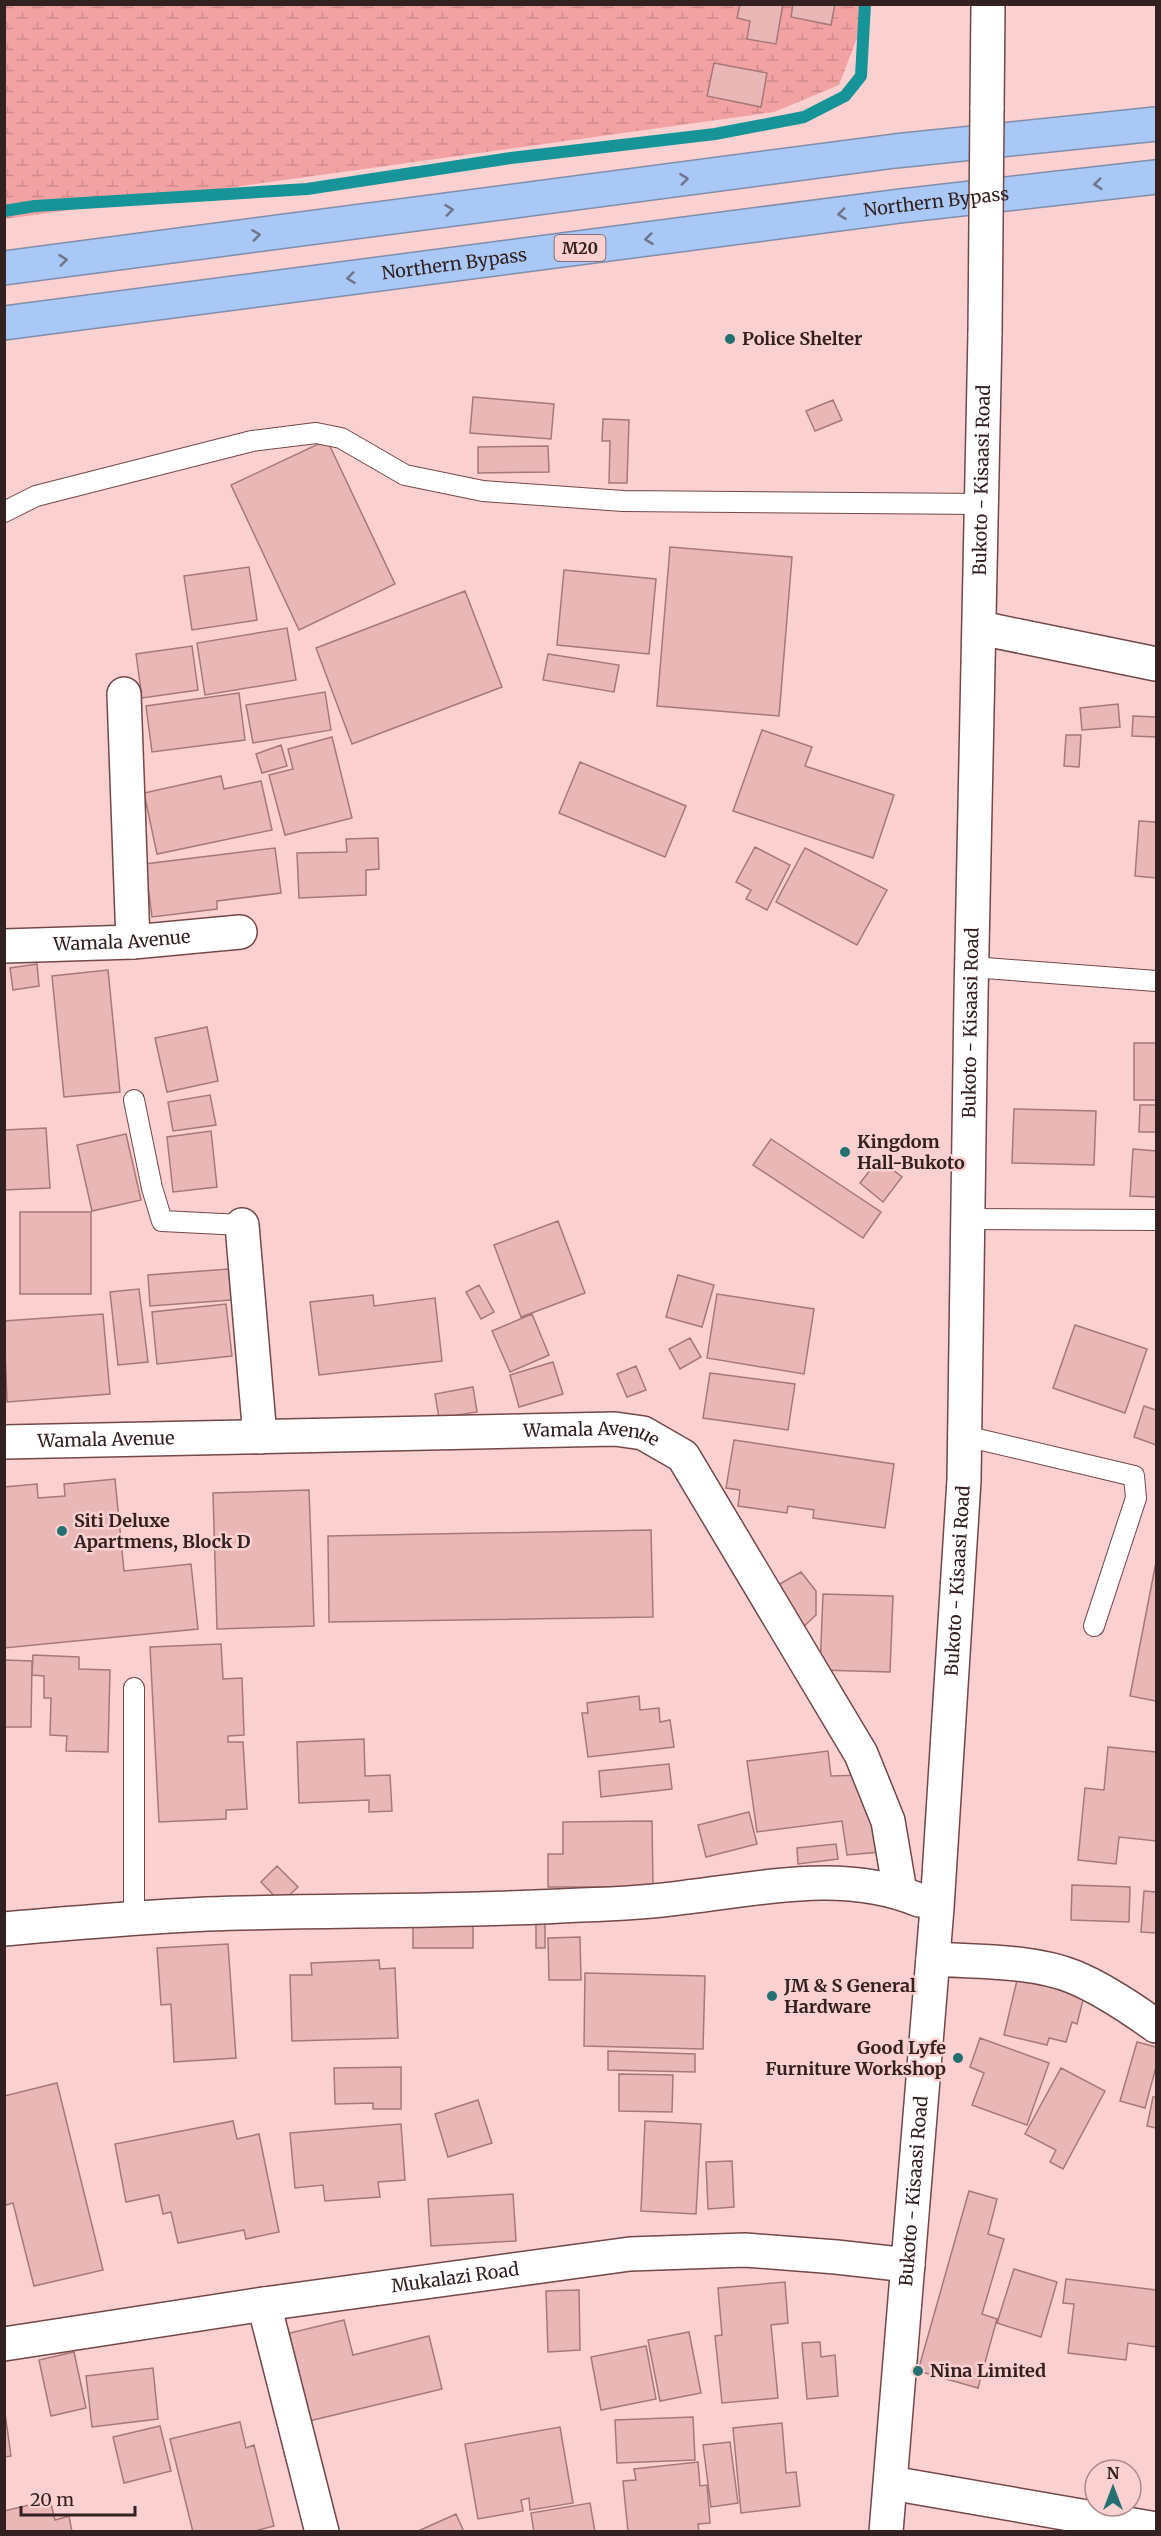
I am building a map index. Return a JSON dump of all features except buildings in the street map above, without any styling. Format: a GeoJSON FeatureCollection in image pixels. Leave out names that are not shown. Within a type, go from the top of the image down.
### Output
{"type":"FeatureCollection","features":[{"type":"Feature","properties":{"kind":"highway"},"geometry":{"type":"LineString","coordinates":[[4,268],[895,151],[1156,124]]}},
{"type":"Feature","properties":{"kind":"highway","name":"Northern Bypass"},"geometry":{"type":"LineString","coordinates":[[4,323],[900,206],[1156,177]]}},
{"type":"Feature","properties":{"kind":"street","name":"Bukoto - Kisaasi Road"},"geometry":{"type":"LineString","coordinates":[[886,2532],[937,1908],[964,1480],[985,333],[988,4]]}},
{"type":"Feature","properties":{"kind":"street"},"geometry":{"type":"LineString","coordinates":[[980,628],[1156,664]]}},
{"type":"Feature","properties":{"kind":"street"},"geometry":{"type":"LineString","coordinates":[[124,694],[132,942]]}},
{"type":"Feature","properties":{"kind":"street","name":"Wamala Avenue"},"geometry":{"type":"LineString","coordinates":[[4,946],[132,942],[240,932]]}},
{"type":"Feature","properties":{"kind":"street"},"geometry":{"type":"LineString","coordinates":[[242,1225],[260,1437]]}},
{"type":"Feature","properties":{"kind":"street","name":"Wamala Avenue"},"geometry":{"type":"LineString","coordinates":[[4,1442],[615,1429],[643,1433],[682,1456],[861,1754],[888,1821],[900,1892]]}},
{"type":"Feature","properties":{"kind":"street"},"geometry":{"type":"LineString","coordinates":[[4,1929],[205,1914],[516,1909],[619,1904],[738,1889],[835,1883],[900,1892],[937,1908]]}},
{"type":"Feature","properties":{"kind":"street"},"geometry":{"type":"LineString","coordinates":[[933,1959],[1046,1969],[1073,1977],[1131,2008],[1156,2026]]}},
{"type":"Feature","properties":{"kind":"street","name":"Mukalazi Road"},"geometry":{"type":"LineString","coordinates":[[4,2344],[264,2304],[630,2254],[745,2250],[908,2265]]}},
{"type":"Feature","properties":{"kind":"street"},"geometry":{"type":"LineString","coordinates":[[264,2304],[322,2532]]}},
{"type":"Feature","properties":{"kind":"street"},"geometry":{"type":"LineString","coordinates":[[891,2482],[1156,2529]]}},
{"type":"Feature","properties":{"kind":"lane"},"geometry":{"type":"LineString","coordinates":[[4,512],[36,496],[252,441],[316,433],[341,438],[405,475],[483,491],[623,501],[982,504]]}},
{"type":"Feature","properties":{"kind":"lane"},"geometry":{"type":"LineString","coordinates":[[972,967],[1156,981]]}},
{"type":"Feature","properties":{"kind":"lane"},"geometry":{"type":"LineString","coordinates":[[134,1100],[152,1188],[162,1221],[242,1225]]}},
{"type":"Feature","properties":{"kind":"lane"},"geometry":{"type":"LineString","coordinates":[[968,1219],[1156,1220]]}},
{"type":"Feature","properties":{"kind":"lane"},"geometry":{"type":"LineString","coordinates":[[965,1436],[1134,1476],[1136,1498],[1094,1626]]}},
{"type":"Feature","properties":{"kind":"lane"},"geometry":{"type":"LineString","coordinates":[[134,1688],[134,1919]]}},
{"type":"Feature","properties":{"kind":"green space"},"geometry":{"type":"Polygon","coordinates":[[[4,5],[865,5],[862,25],[839,85],[774,112],[5,219],[4,5]]]}},
{"type":"Feature","properties":{"kind":"waterway"},"geometry":{"type":"LineString","coordinates":[[4,211],[35,206],[307,189],[511,158],[715,134],[804,117],[845,96],[861,76],[865,4]]}},
{"type":"Feature","properties":{"kind":"place","name":"Police Shelter"},"geometry":{"type":"Point","coordinates":[730,339]}},
{"type":"Feature","properties":{"kind":"place","name":"Kingdom Hall-Bukoto"},"geometry":{"type":"Point","coordinates":[845,1152]}},
{"type":"Feature","properties":{"kind":"place","name":"Siti Deluxe Apartmens, Block D"},"geometry":{"type":"Point","coordinates":[62,1531]}},
{"type":"Feature","properties":{"kind":"place","name":"JM & S General Hardware"},"geometry":{"type":"Point","coordinates":[772,1996]}},
{"type":"Feature","properties":{"kind":"place","name":"Good Lyfe Furniture Workshop"},"geometry":{"type":"Point","coordinates":[958,2058]}},
{"type":"Feature","properties":{"kind":"place","name":"Nina Limited"},"geometry":{"type":"Point","coordinates":[918,2371]}}]}
